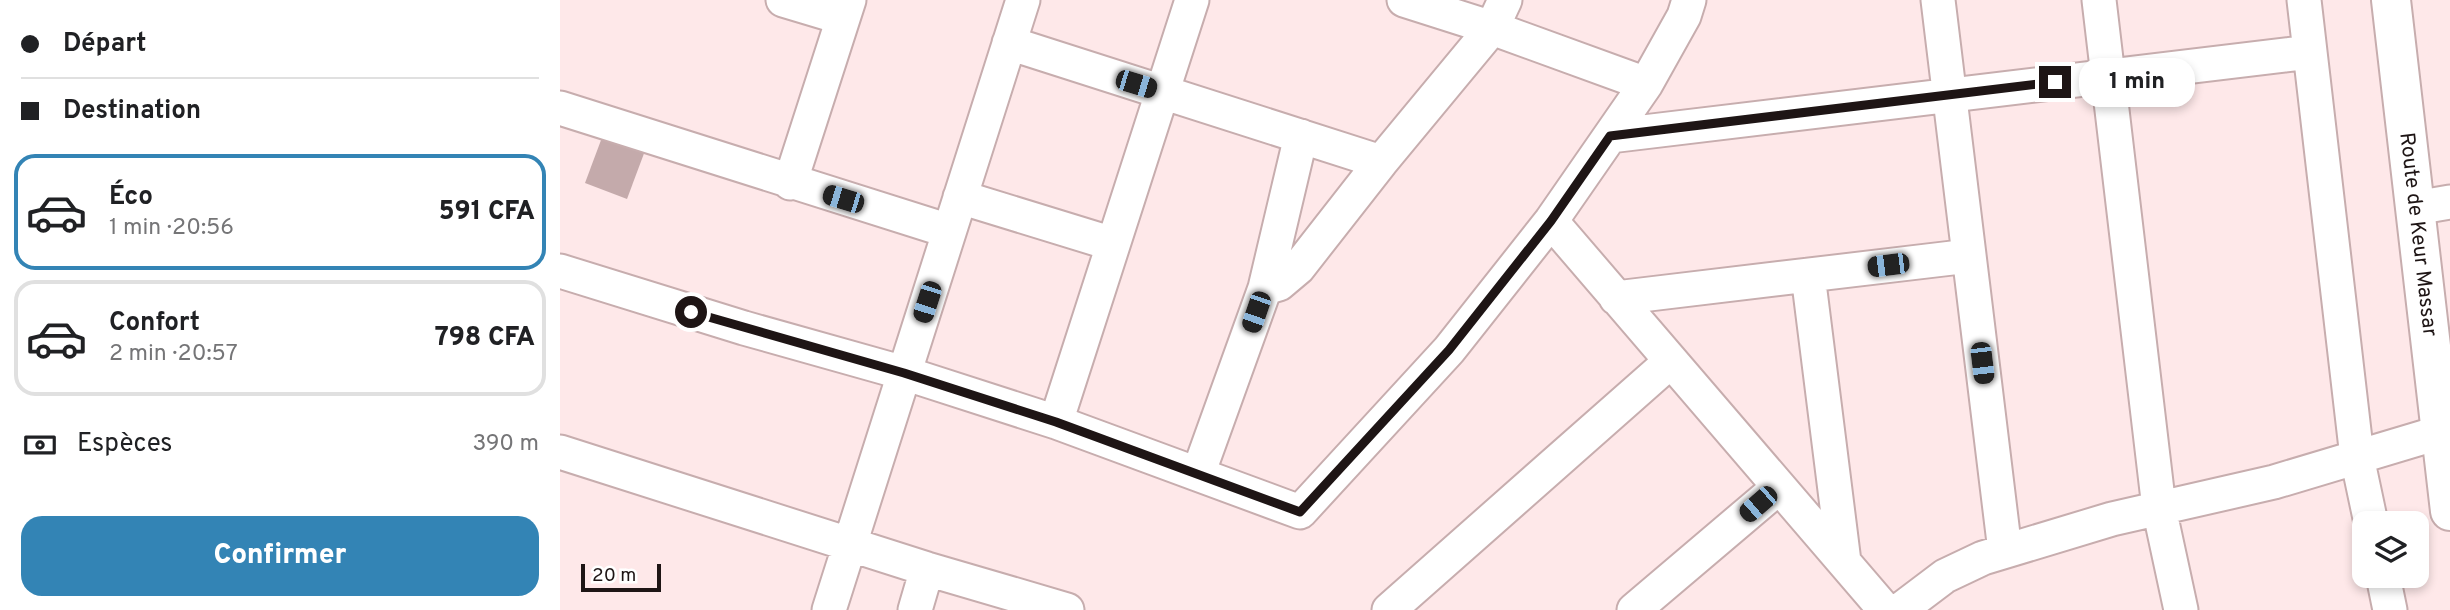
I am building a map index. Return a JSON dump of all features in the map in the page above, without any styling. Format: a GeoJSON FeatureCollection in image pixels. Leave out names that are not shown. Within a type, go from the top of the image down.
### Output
{"type":"FeatureCollection","features":[{"type":"Feature","properties":{"kind":"main road","name":"Route de Keur Massar"},"geometry":{"type":"LineString","coordinates":[[2391,0],[2433,205],[2441,432],[2450,512]]}},
{"type":"Feature","properties":{"kind":"street"},"geometry":{"type":"LineString","coordinates":[[783,0],[846,9],[790,183]]}},
{"type":"Feature","properties":{"kind":"street"},"geometry":{"type":"LineString","coordinates":[[829,610],[1023,0]]}},
{"type":"Feature","properties":{"kind":"street"},"geometry":{"type":"LineString","coordinates":[[1056,422],[1192,0]]}},
{"type":"Feature","properties":{"kind":"street"},"geometry":{"type":"LineString","coordinates":[[1404,0],[1498,14],[1646,84]]}},
{"type":"Feature","properties":{"kind":"street"},"geometry":{"type":"LineString","coordinates":[[560,271],[744,328],[904,373],[1056,422],[1300,512],[1449,350],[1551,221],[1646,84],[1684,16],[1689,0]]}},
{"type":"Feature","properties":{"kind":"street"},"geometry":{"type":"LineString","coordinates":[[1938,0],[2005,551]]}},
{"type":"Feature","properties":{"kind":"street"},"geometry":{"type":"LineString","coordinates":[[2099,0],[2159,508],[2180,610]]}},
{"type":"Feature","properties":{"kind":"street"},"geometry":{"type":"LineString","coordinates":[[2304,0],[2357,457],[2368,511]]}},
{"type":"Feature","properties":{"kind":"street"},"geometry":{"type":"LineString","coordinates":[[1265,288],[1279,284],[1298,268],[1498,14]]}},
{"type":"Feature","properties":{"kind":"street"},"geometry":{"type":"LineString","coordinates":[[1010,43],[1381,162]]}},
{"type":"Feature","properties":{"kind":"street"},"geometry":{"type":"LineString","coordinates":[[1610,136],[2309,52]]}},
{"type":"Feature","properties":{"kind":"street"},"geometry":{"type":"LineString","coordinates":[[560,108],[790,183],[949,231]]}},
{"type":"Feature","properties":{"kind":"street"},"geometry":{"type":"LineString","coordinates":[[1198,474],[1265,288],[1301,136]]}},
{"type":"Feature","properties":{"kind":"street"},"geometry":{"type":"LineString","coordinates":[[960,197],[1113,244]]}},
{"type":"Feature","properties":{"kind":"street"},"geometry":{"type":"LineString","coordinates":[[1551,221],[1885,610]]}},
{"type":"Feature","properties":{"kind":"street"},"geometry":{"type":"LineString","coordinates":[[1616,298],[1969,256]]}},
{"type":"Feature","properties":{"kind":"street"},"geometry":{"type":"LineString","coordinates":[[1808,275],[1844,562]]}},
{"type":"Feature","properties":{"kind":"street"},"geometry":{"type":"LineString","coordinates":[[1389,610],[1671,361]]}},
{"type":"Feature","properties":{"kind":"street"},"geometry":{"type":"LineString","coordinates":[[1900,610],[1945,576],[1983,558],[2112,519],[2274,482],[2441,432]]}},
{"type":"Feature","properties":{"kind":"street"},"geometry":{"type":"LineString","coordinates":[[560,452],[927,569],[1068,610]]}},
{"type":"Feature","properties":{"kind":"street"},"geometry":{"type":"LineString","coordinates":[[1634,610],[1779,487]]}},
{"type":"Feature","properties":{"kind":"street"},"geometry":{"type":"LineString","coordinates":[[915,610],[927,569]]}},
{"type":"Feature","properties":{"kind":"street"},"geometry":{"type":"LineString","coordinates":[[2385,588],[2390,610]]}},
{"type":"Feature","properties":{"kind":"building"},"geometry":{"type":"Polygon","coordinates":[[[607,124],[649,140],[627,199],[585,183],[607,124]]]}},
{"type":"Feature","properties":{"kind":"route"},"geometry":{"type":"LineString","coordinates":[[691,312],[904,373],[1056,422],[1300,512],[1449,350],[1551,221],[1610,136],[2055,82]]}}]}
